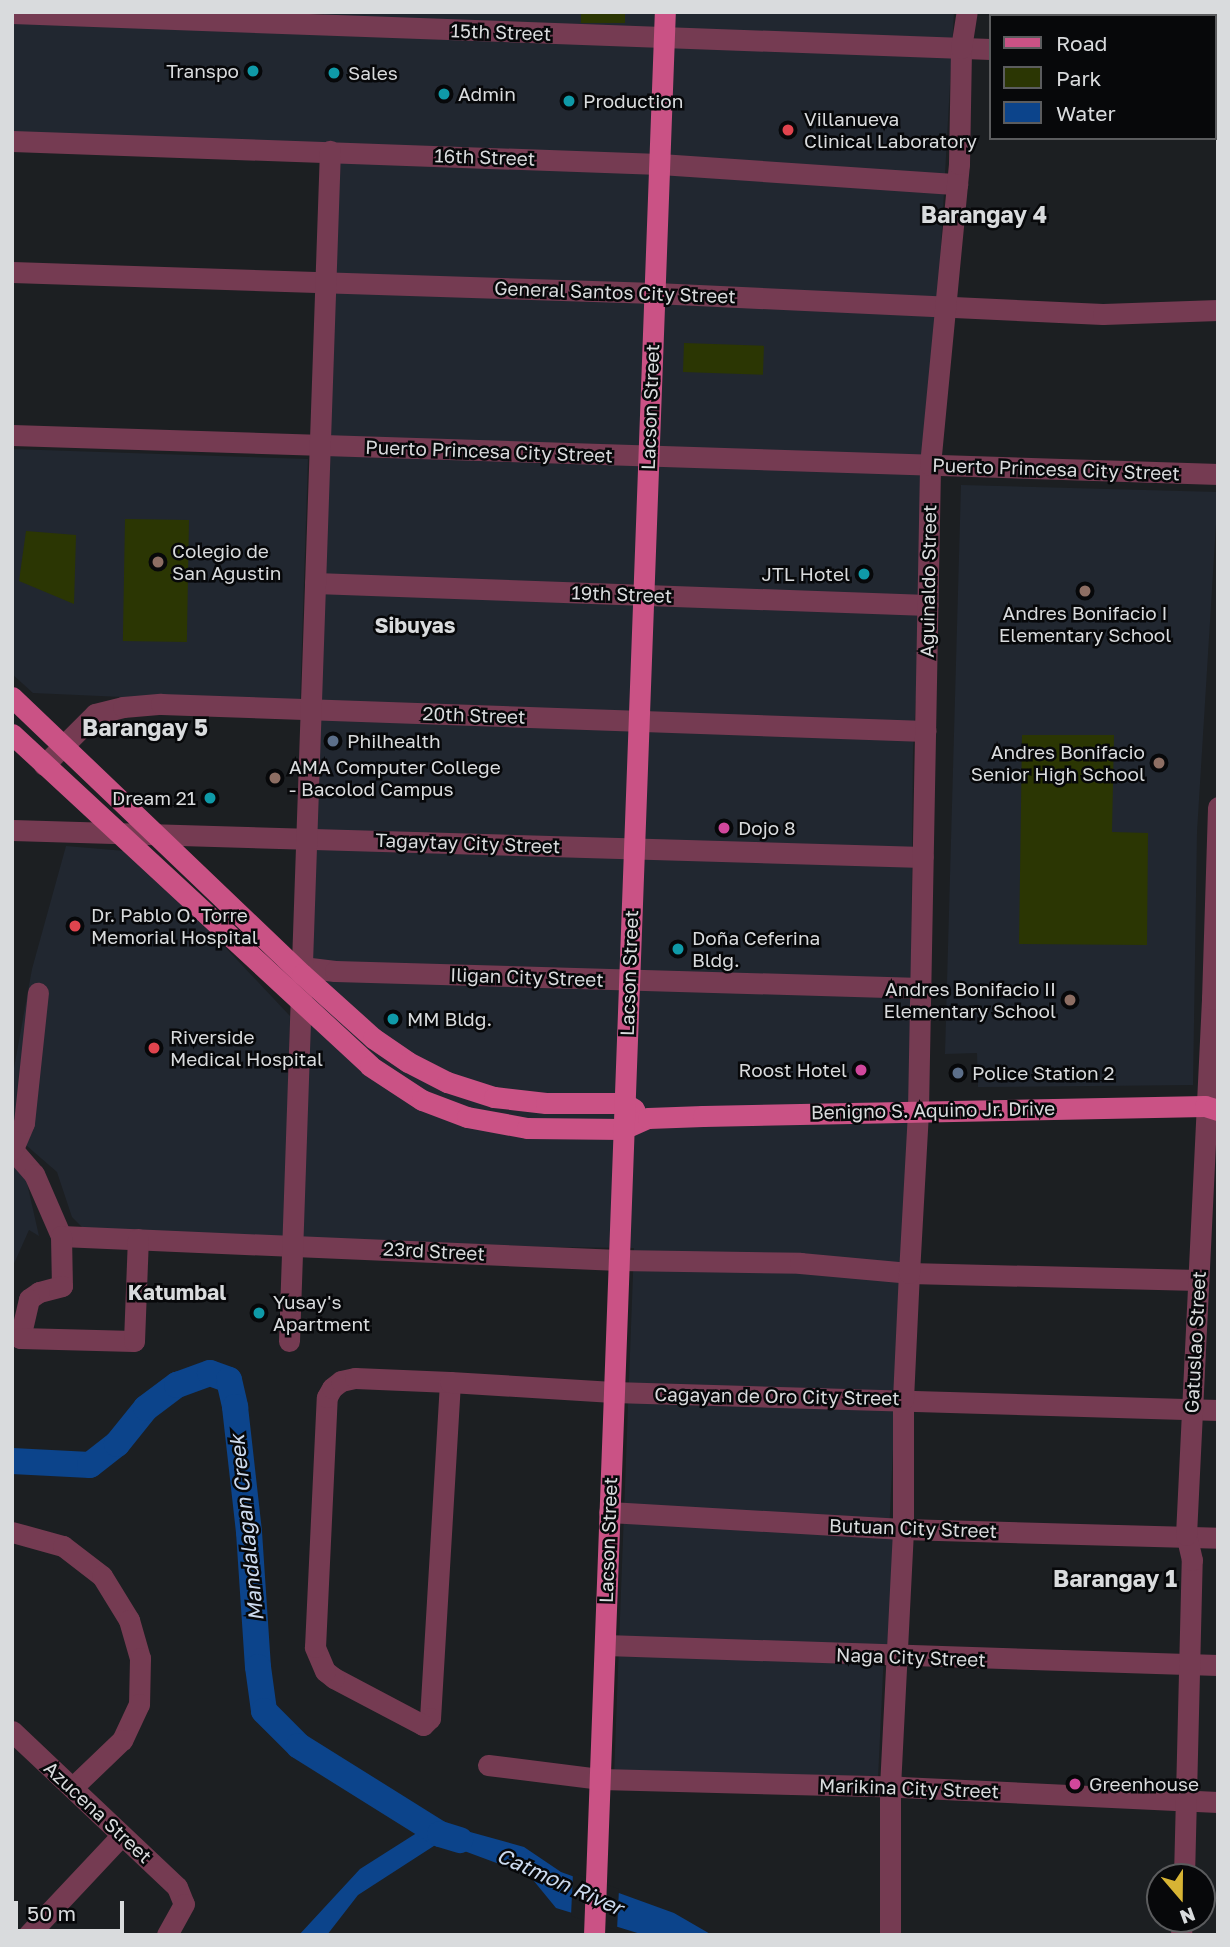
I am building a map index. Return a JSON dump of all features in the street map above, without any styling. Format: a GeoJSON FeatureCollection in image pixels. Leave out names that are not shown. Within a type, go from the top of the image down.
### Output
{"type":"FeatureCollection","features":[{"type":"Feature","properties":{"kind":"main road","name":"Lacson Street"},"geometry":{"type":"LineString","coordinates":[[594,1932],[665,12]]}},
{"type":"Feature","properties":{"kind":"main road"},"geometry":{"type":"LineString","coordinates":[[12,697],[373,1038],[408,1062],[447,1082],[511,1100],[624,1103],[648,1118]]}},
{"type":"Feature","properties":{"kind":"main road","name":"Benigno S. Aquino Jr. Drive"},"geometry":{"type":"LineString","coordinates":[[12,734],[301,1005],[387,1079],[438,1107],[499,1125],[623,1129],[648,1118],[918,1110],[1211,1108]]}},
{"type":"Feature","properties":{"kind":"street","name":"Aguinaldo Street"},"geometry":{"type":"LineString","coordinates":[[890,1935],[890,1787],[903,1529],[903,1399],[918,1110],[930,465],[957,184],[961,48],[967,12]]}},
{"type":"Feature","properties":{"kind":"street","name":"15th Street"},"geometry":{"type":"LineString","coordinates":[[12,13],[988,49]]}},
{"type":"Feature","properties":{"kind":"street","name":"16th Street"},"geometry":{"type":"LineString","coordinates":[[12,141],[660,164],[957,184]]}},
{"type":"Feature","properties":{"kind":"street"},"geometry":{"type":"LineString","coordinates":[[289,1341],[330,151]]}},
{"type":"Feature","properties":{"kind":"street","name":"General Santos City Street"},"geometry":{"type":"LineString","coordinates":[[12,272],[655,293],[1104,314],[1218,310]]}},
{"type":"Feature","properties":{"kind":"street","name":"Puerto Princesa City Street"},"geometry":{"type":"LineString","coordinates":[[12,435],[1218,474]]}},
{"type":"Feature","properties":{"kind":"street","name":"19th Street"},"geometry":{"type":"LineString","coordinates":[[315,583],[928,605]]}},
{"type":"Feature","properties":{"kind":"street","name":"20th Street"},"geometry":{"type":"LineString","coordinates":[[44,765],[96,714],[123,707],[161,704],[926,731]]}},
{"type":"Feature","properties":{"kind":"street","name":"Gatuslao Street"},"geometry":{"type":"LineString","coordinates":[[1185,1863],[1192,1560],[1186,1535],[1198,1280],[1211,1108],[1218,807]]}},
{"type":"Feature","properties":{"kind":"street","name":"Tagaytay City Street"},"geometry":{"type":"LineString","coordinates":[[12,830],[923,857]]}},
{"type":"Feature","properties":{"kind":"street","name":"Iligan City Street"},"geometry":{"type":"LineString","coordinates":[[302,971],[921,988]]}},
{"type":"Feature","properties":{"kind":"street"},"geometry":{"type":"LineString","coordinates":[[38,993],[24,1123],[13,1149],[34,1174],[61,1236],[62,1286],[39,1292],[29,1299],[20,1338],[134,1341],[138,1239]]}},
{"type":"Feature","properties":{"kind":"street","name":"23rd Street"},"geometry":{"type":"LineString","coordinates":[[61,1236],[618,1260],[800,1263],[909,1273],[1198,1280]]}},
{"type":"Feature","properties":{"kind":"street","name":"Cagayan de Oro City Street"},"geometry":{"type":"LineString","coordinates":[[450,1382],[430,1718],[422,1725],[334,1678],[325,1671],[315,1647],[327,1397],[338,1384],[355,1378],[450,1382],[613,1392],[1218,1410]]}},
{"type":"Feature","properties":{"kind":"street","name":"Butuan City Street"},"geometry":{"type":"LineString","coordinates":[[609,1512],[903,1529],[1218,1538]]}},
{"type":"Feature","properties":{"kind":"street"},"geometry":{"type":"LineString","coordinates":[[12,1532],[63,1546],[102,1576],[129,1620],[141,1658],[139,1704],[121,1740],[72,1788]]}},
{"type":"Feature","properties":{"kind":"street","name":"Naga City Street"},"geometry":{"type":"LineString","coordinates":[[605,1645],[896,1657],[1218,1665]]}},
{"type":"Feature","properties":{"kind":"street","name":"Azucena Street"},"geometry":{"type":"LineString","coordinates":[[15,1740],[72,1788],[183,1895],[184,1904],[167,1935]]}},
{"type":"Feature","properties":{"kind":"street","name":"Marikina City Street"},"geometry":{"type":"LineString","coordinates":[[488,1765],[601,1779],[890,1787],[1218,1802]]}},
{"type":"Feature","properties":{"kind":"street"},"geometry":{"type":"LineString","coordinates":[[28,1935],[121,1836]]}},
{"type":"Feature","properties":{"kind":"shaded area"},"geometry":{"type":"Polygon","coordinates":[[[324,12],[954,12],[913,751],[910,1094],[889,1533],[897,1534],[888,1652],[884,1652],[878,1779],[614,1776],[634,1248],[293,1244],[330,151],[12,132],[12,22],[325,32],[324,12]]]}},
{"type":"Feature","properties":{"kind":"shaded area","name":"Colegio de San Agustin"},"geometry":{"type":"Polygon","coordinates":[[[12,449],[308,459],[300,705],[33,693],[12,674],[12,449]]]}},
{"type":"Feature","properties":{"kind":"shaded area"},"geometry":{"type":"Polygon","coordinates":[[[961,485],[1218,492],[1197,832],[1193,1085],[978,1087],[977,1053],[945,1054],[961,485]]]}},
{"type":"Feature","properties":{"kind":"shaded area","name":"Riverside Medical Hospital"},"geometry":{"type":"Polygon","coordinates":[[[66,846],[125,851],[192,912],[290,1016],[286,1239],[84,1229],[72,1217],[57,1172],[12,1133],[12,1079],[32,969],[66,846]]]}},
{"type":"Feature","properties":{"kind":"shaded area"},"geometry":{"type":"Polygon","coordinates":[[[12,1165],[25,1174],[39,1236],[29,1230],[12,1268],[12,1165]]]}},
{"type":"Feature","properties":{"kind":"green space"},"geometry":{"type":"Polygon","coordinates":[[[581,12],[625,12],[625,23],[581,23],[581,12]]]}},
{"type":"Feature","properties":{"kind":"green space"},"geometry":{"type":"Polygon","coordinates":[[[684,343],[764,346],[763,375],[683,372],[684,343]]]}},
{"type":"Feature","properties":{"kind":"green space"},"geometry":{"type":"Polygon","coordinates":[[[125,519],[189,520],[187,642],[123,641],[125,519]]]}},
{"type":"Feature","properties":{"kind":"green space"},"geometry":{"type":"Polygon","coordinates":[[[26,531],[76,535],[74,604],[19,581],[26,531]]]}},
{"type":"Feature","properties":{"kind":"green space"},"geometry":{"type":"Polygon","coordinates":[[[1022,735],[1114,735],[1112,832],[1148,833],[1147,945],[1019,944],[1022,735]]]}},
{"type":"Feature","properties":{"kind":"water","name":"Catmon River"},"geometry":{"type":"Polygon","coordinates":[[[434,1822],[524,1847],[561,1872],[674,1913],[712,1935],[644,1935],[556,1908],[529,1875],[440,1842],[358,1895],[327,1935],[299,1935],[360,1869],[434,1822]]]}},
{"type":"Feature","properties":{"kind":"pier"},"geometry":{"type":"Polygon","coordinates":[[[573,1873],[619,1889],[617,1930],[571,1916],[573,1873]]]}},
{"type":"Feature","properties":{"kind":"waterway","name":"Mandalagan Creek"},"geometry":{"type":"LineString","coordinates":[[12,1461],[90,1465],[117,1444],[146,1408],[177,1385],[210,1373],[229,1380],[235,1407],[249,1532],[258,1667],[264,1711],[299,1746],[440,1834],[460,1840]]}},
{"type":"Feature","properties":{"kind":"place","name":"Transpo"},"geometry":{"type":"Point","coordinates":[253,71]}},
{"type":"Feature","properties":{"kind":"place","name":"Sales"},"geometry":{"type":"Point","coordinates":[334,73]}},
{"type":"Feature","properties":{"kind":"place","name":"Admin"},"geometry":{"type":"Point","coordinates":[444,94]}},
{"type":"Feature","properties":{"kind":"place","name":"Production"},"geometry":{"type":"Point","coordinates":[569,101]}},
{"type":"Feature","properties":{"kind":"place","name":"Villanueva Clinical Laboratory"},"geometry":{"type":"Point","coordinates":[788,130]}},
{"type":"Feature","properties":{"kind":"place","name":"Colegio de San Agustin"},"geometry":{"type":"Point","coordinates":[158,562]}},
{"type":"Feature","properties":{"kind":"place","name":"JTL Hotel"},"geometry":{"type":"Point","coordinates":[864,574]}},
{"type":"Feature","properties":{"kind":"place","name":"Andres Bonifacio I Elementary School"},"geometry":{"type":"Point","coordinates":[1085,591]}},
{"type":"Feature","properties":{"kind":"place","name":"Philhealth"},"geometry":{"type":"Point","coordinates":[333,741]}},
{"type":"Feature","properties":{"kind":"place","name":"Andres Bonifacio Senior High School"},"geometry":{"type":"Point","coordinates":[1159,763]}},
{"type":"Feature","properties":{"kind":"place","name":"AMA Computer College - Bacolod Campus"},"geometry":{"type":"Point","coordinates":[275,778]}},
{"type":"Feature","properties":{"kind":"place","name":"Dream 21"},"geometry":{"type":"Point","coordinates":[210,798]}},
{"type":"Feature","properties":{"kind":"place","name":"Dojo 8"},"geometry":{"type":"Point","coordinates":[724,828]}},
{"type":"Feature","properties":{"kind":"place","name":"Dr. Pablo O. Torre Memorial Hospital"},"geometry":{"type":"Point","coordinates":[75,926]}},
{"type":"Feature","properties":{"kind":"place","name":"Doña Ceferina Bldg."},"geometry":{"type":"Point","coordinates":[678,949]}},
{"type":"Feature","properties":{"kind":"place","name":"Andres Bonifacio II Elementary School"},"geometry":{"type":"Point","coordinates":[1070,1000]}},
{"type":"Feature","properties":{"kind":"place","name":"MM Bldg."},"geometry":{"type":"Point","coordinates":[393,1019]}},
{"type":"Feature","properties":{"kind":"place","name":"Riverside Medical Hospital"},"geometry":{"type":"Point","coordinates":[154,1048]}},
{"type":"Feature","properties":{"kind":"place","name":"Roost Hotel"},"geometry":{"type":"Point","coordinates":[861,1070]}},
{"type":"Feature","properties":{"kind":"place","name":"Police Station 2"},"geometry":{"type":"Point","coordinates":[958,1073]}},
{"type":"Feature","properties":{"kind":"place","name":"Yusay's Apartment"},"geometry":{"type":"Point","coordinates":[259,1313]}},
{"type":"Feature","properties":{"kind":"place","name":"Greenhouse"},"geometry":{"type":"Point","coordinates":[1075,1784]}},
{"type":"Feature","properties":{"kind":"district","name":"Barangay 4"},"geometry":{"type":"Point","coordinates":[984,214]}},
{"type":"Feature","properties":{"kind":"district","name":"Sibuyas"},"geometry":{"type":"Point","coordinates":[415,625]}},
{"type":"Feature","properties":{"kind":"district","name":"Barangay 5"},"geometry":{"type":"Point","coordinates":[145,727]}},
{"type":"Feature","properties":{"kind":"district","name":"Katumbal"},"geometry":{"type":"Point","coordinates":[177,1292]}},
{"type":"Feature","properties":{"kind":"district","name":"Barangay 1"},"geometry":{"type":"Point","coordinates":[1115,1578]}}]}
